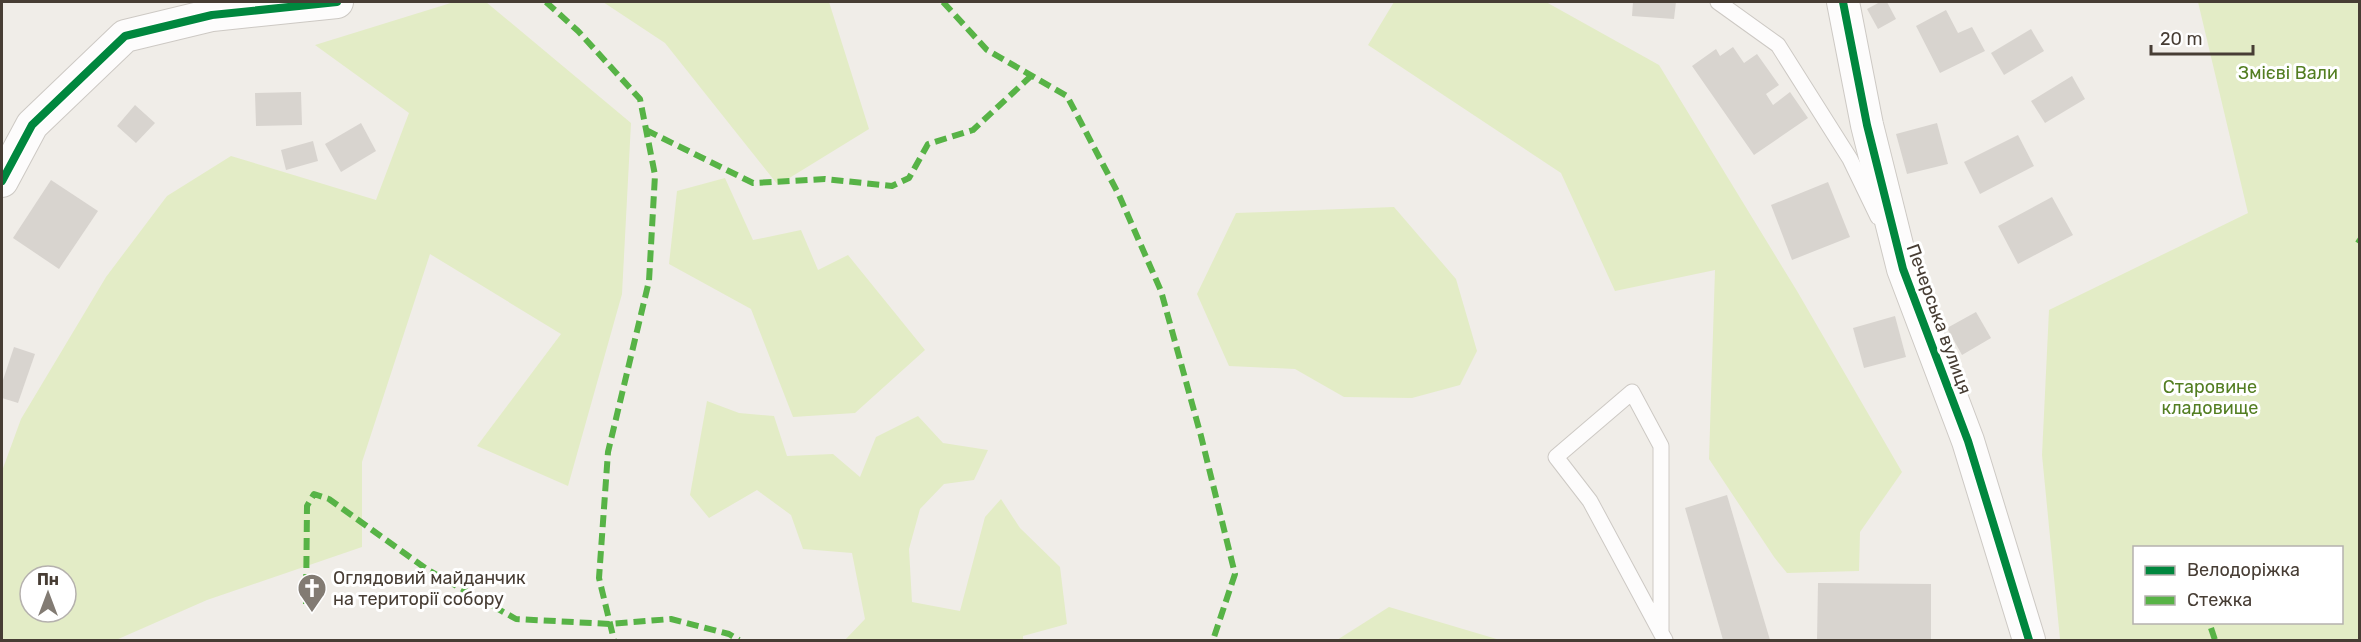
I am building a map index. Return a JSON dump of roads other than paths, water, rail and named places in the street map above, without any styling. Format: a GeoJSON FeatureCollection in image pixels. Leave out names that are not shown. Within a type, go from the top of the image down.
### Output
{"type":"FeatureCollection","features":[{"type":"Feature","properties":{"kind":"street"},"geometry":{"type":"LineString","coordinates":[[2,181],[32,125],[125,36],[212,15],[337,2]]}},
{"type":"Feature","properties":{"kind":"street","name":"Печерська вулиця"},"geometry":{"type":"LineString","coordinates":[[1843,2],[1867,125],[1902,269],[1968,441],[2029,640]]}},
{"type":"Feature","properties":{"kind":"lane"},"geometry":{"type":"LineString","coordinates":[[1718,2],[1778,45],[1850,159],[1902,269]]}},
{"type":"Feature","properties":{"kind":"lane"},"geometry":{"type":"LineString","coordinates":[[1632,392],[1661,446],[1663,637],[1590,501],[1556,457],[1632,392]]}},
{"type":"Feature","properties":{"kind":"place","name":"Оглядовий майданчик на території собору"},"geometry":{"type":"Point","coordinates":[312,614]}},
{"type":"Feature","properties":{"kind":"park label","name":"Змієві Вали"},"geometry":{"type":"Point","coordinates":[2288,73]}},
{"type":"Feature","properties":{"kind":"park label","name":"Старовине кладовище"},"geometry":{"type":"Point","coordinates":[2210,397]}}]}
